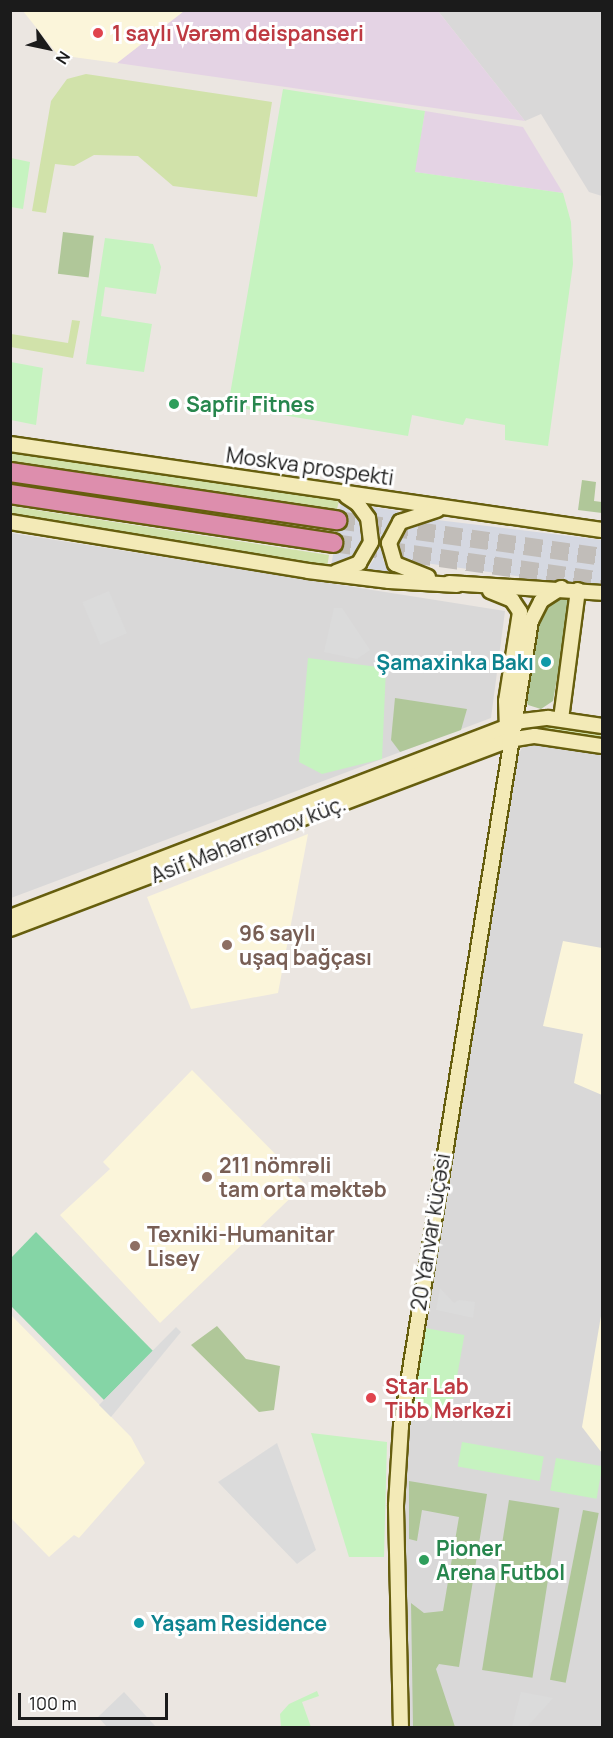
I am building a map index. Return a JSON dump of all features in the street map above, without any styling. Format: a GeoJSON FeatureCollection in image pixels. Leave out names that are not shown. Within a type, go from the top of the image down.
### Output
{"type":"FeatureCollection","features":[{"type":"Feature","properties":{"kind":"highway"},"geometry":{"type":"LineString","coordinates":[[10,471],[337,520]]}},
{"type":"Feature","properties":{"kind":"highway"},"geometry":{"type":"LineString","coordinates":[[10,495],[333,543]]}},
{"type":"Feature","properties":{"kind":"main road","name":"Moskva prospekti"},"geometry":{"type":"LineString","coordinates":[[10,444],[603,530]]}},
{"type":"Feature","properties":{"kind":"main road"},"geometry":{"type":"LineString","coordinates":[[324,573],[350,569],[366,555],[371,542],[372,530],[364,510],[351,498],[332,491]]}},
{"type":"Feature","properties":{"kind":"main road"},"geometry":{"type":"LineString","coordinates":[[450,508],[417,514],[400,522],[390,536],[388,549],[401,569],[457,585]]}},
{"type":"Feature","properties":{"kind":"main road"},"geometry":{"type":"LineString","coordinates":[[10,522],[324,573],[479,587],[561,588],[603,593]]}},
{"type":"Feature","properties":{"kind":"main road"},"geometry":{"type":"LineString","coordinates":[[479,587],[512,600],[520,612],[509,725],[510,740]]}},
{"type":"Feature","properties":{"kind":"main road"},"geometry":{"type":"LineString","coordinates":[[509,725],[532,617],[546,596],[561,588]]}},
{"type":"Feature","properties":{"kind":"main road"},"geometry":{"type":"LineString","coordinates":[[561,719],[578,590]]}},
{"type":"Feature","properties":{"kind":"main road"},"geometry":{"type":"LineString","coordinates":[[482,746],[509,725],[539,718],[603,726]]}},
{"type":"Feature","properties":{"kind":"main road"},"geometry":{"type":"LineString","coordinates":[[482,746],[535,736],[603,746]]}},
{"type":"Feature","properties":{"kind":"main road","name":"20 Yanvar küçəsi"},"geometry":{"type":"LineString","coordinates":[[401,1728],[396,1546],[399,1438],[510,740]]}},
{"type":"Feature","properties":{"kind":"main road"},"geometry":{"type":"LineString","coordinates":[[482,746],[498,758],[500,798]]}},
{"type":"Feature","properties":{"kind":"main road","name":"Asif Məhərrəmov küç."},"geometry":{"type":"LineString","coordinates":[[10,917],[118,882],[482,746]]}},
{"type":"Feature","properties":{"kind":"main road","name":"Asif Məhərrəmov küç."},"geometry":{"type":"LineString","coordinates":[[10,929],[118,882]]}},
{"type":"Feature","properties":{"kind":"shaded area","name":"1 saylı Vərəm deispanseri"},"geometry":{"type":"Polygon","coordinates":[[[23,11],[184,11],[117,63],[58,55],[23,11]]]}},
{"type":"Feature","properties":{"kind":"shaded area"},"geometry":{"type":"Polygon","coordinates":[[[184,11],[438,11],[525,121],[117,63],[184,11]]]}},
{"type":"Feature","properties":{"kind":"shaded area"},"geometry":{"type":"Polygon","coordinates":[[[438,11],[602,11],[602,196],[589,192],[541,114],[525,121],[438,11]]]}},
{"type":"Feature","properties":{"kind":"shaded area"},"geometry":{"type":"Polygon","coordinates":[[[425,111],[523,127],[563,193],[414,172],[425,111]]]}},
{"type":"Feature","properties":{"kind":"shaded area"},"geometry":{"type":"Polygon","coordinates":[[[341,501],[352,504],[365,521],[365,544],[350,561],[331,568],[341,501]]]}},
{"type":"Feature","properties":{"kind":"shaded area"},"geometry":{"type":"Polygon","coordinates":[[[373,507],[399,511],[389,523],[383,546],[383,560],[391,574],[365,573],[374,559],[379,533],[373,507]]]}},
{"type":"Feature","properties":{"kind":"shaded area"},"geometry":{"type":"Polygon","coordinates":[[[429,519],[602,540],[602,588],[404,560],[396,547],[397,538],[405,526],[429,519]]]}},
{"type":"Feature","properties":{"kind":"shaded area"},"geometry":{"type":"Polygon","coordinates":[[[11,533],[505,611],[491,718],[11,898],[11,533]]]}},
{"type":"Feature","properties":{"kind":"shaded area"},"geometry":{"type":"Polygon","coordinates":[[[109,591],[127,633],[100,645],[82,602],[109,591]]]}},
{"type":"Feature","properties":{"kind":"shaded area"},"geometry":{"type":"Polygon","coordinates":[[[334,608],[342,608],[370,650],[357,659],[324,652],[334,608]]]}},
{"type":"Feature","properties":{"kind":"shaded area"},"geometry":{"type":"Polygon","coordinates":[[[538,742],[602,753],[602,1727],[409,1728],[404,1434],[514,761],[522,748],[538,742]]]}},
{"type":"Feature","properties":{"kind":"shaded area","name":"96 saylı uşaq bağçası"},"geometry":{"type":"Polygon","coordinates":[[[308,834],[278,993],[191,1009],[147,897],[308,834]]]}},
{"type":"Feature","properties":{"kind":"shaded area"},"geometry":{"type":"Polygon","coordinates":[[[563,941],[602,948],[602,1095],[574,1083],[583,1034],[543,1026],[563,941]]]}},
{"type":"Feature","properties":{"kind":"shaded area","name":"211 nömrəli tam orta məktəb"},"geometry":{"type":"Polygon","coordinates":[[[192,1070],[305,1184],[160,1323],[60,1215],[110,1169],[103,1162],[192,1070]]]}},
{"type":"Feature","properties":{"kind":"shaded area"},"geometry":{"type":"Polygon","coordinates":[[[440,1288],[454,1303],[459,1300],[475,1302],[473,1318],[436,1310],[440,1288]]]}},
{"type":"Feature","properties":{"kind":"shaded area"},"geometry":{"type":"Polygon","coordinates":[[[602,1310],[602,1453],[582,1427],[602,1310]]]}},
{"type":"Feature","properties":{"kind":"shaded area"},"geometry":{"type":"Polygon","coordinates":[[[10,1314],[131,1437],[145,1463],[79,1538],[74,1535],[49,1557],[11,1518],[10,1314]]]}},
{"type":"Feature","properties":{"kind":"shaded area"},"geometry":{"type":"Polygon","coordinates":[[[176,1327],[181,1332],[111,1417],[99,1405],[176,1327]]]}},
{"type":"Feature","properties":{"kind":"shaded area"},"geometry":{"type":"Polygon","coordinates":[[[277,1443],[316,1550],[297,1564],[218,1482],[277,1443]]]}},
{"type":"Feature","properties":{"kind":"shaded area"},"geometry":{"type":"Polygon","coordinates":[[[124,1692],[156,1727],[107,1727],[98,1717],[124,1692]]]}},
{"type":"Feature","properties":{"kind":"shaded area"},"geometry":{"type":"Polygon","coordinates":[[[521,1692],[553,1698],[527,1727],[512,1727],[521,1692]]]}},
{"type":"Feature","properties":{"kind":"green space"},"geometry":{"type":"Polygon","coordinates":[[[86,74],[272,102],[257,197],[173,186],[138,156],[94,155],[74,166],[55,164],[46,213],[32,211],[51,101],[67,79],[86,74]]]}},
{"type":"Feature","properties":{"kind":"green space"},"geometry":{"type":"Polygon","coordinates":[[[283,89],[425,111],[415,172],[563,193],[571,222],[573,264],[548,446],[505,440],[505,425],[466,418],[463,425],[412,415],[408,436],[228,406],[283,89]]]}},
{"type":"Feature","properties":{"kind":"green space"},"geometry":{"type":"Polygon","coordinates":[[[11,158],[30,162],[23,209],[11,207],[11,158]]]}},
{"type":"Feature","properties":{"kind":"green space"},"geometry":{"type":"Polygon","coordinates":[[[63,232],[94,236],[89,277],[58,274],[63,232]]]}},
{"type":"Feature","properties":{"kind":"green space"},"geometry":{"type":"Polygon","coordinates":[[[105,238],[153,244],[161,267],[156,294],[105,287],[101,316],[152,324],[144,372],[86,364],[105,238]]]}},
{"type":"Feature","properties":{"kind":"green space"},"geometry":{"type":"Polygon","coordinates":[[[72,320],[80,321],[73,358],[11,347],[11,334],[68,343],[72,320]]]}},
{"type":"Feature","properties":{"kind":"green space"},"geometry":{"type":"Polygon","coordinates":[[[11,362],[43,368],[36,425],[11,420],[11,362]]]}},
{"type":"Feature","properties":{"kind":"green space"},"geometry":{"type":"Polygon","coordinates":[[[11,451],[339,501],[337,509],[11,461],[11,451]]]}},
{"type":"Feature","properties":{"kind":"green space"},"geometry":{"type":"Polygon","coordinates":[[[582,480],[596,482],[594,501],[602,502],[602,513],[578,510],[582,480]]]}},
{"type":"Feature","properties":{"kind":"green space"},"geometry":{"type":"Polygon","coordinates":[[[10,506],[329,555],[327,568],[11,516],[10,506]]]}},
{"type":"Feature","properties":{"kind":"green space"},"geometry":{"type":"Polygon","coordinates":[[[558,597],[571,598],[553,701],[541,709],[528,705],[524,694],[535,625],[544,604],[558,597]]]}},
{"type":"Feature","properties":{"kind":"green space"},"geometry":{"type":"Polygon","coordinates":[[[308,658],[386,668],[382,759],[322,774],[299,762],[308,658]]]}},
{"type":"Feature","properties":{"kind":"green space"},"geometry":{"type":"Polygon","coordinates":[[[395,698],[467,709],[461,730],[400,752],[391,740],[395,698]]]}},
{"type":"Feature","properties":{"kind":"green space"},"geometry":{"type":"Polygon","coordinates":[[[541,724],[602,733],[602,739],[523,732],[522,728],[541,724]]]}},
{"type":"Feature","properties":{"kind":"green space"},"geometry":{"type":"Polygon","coordinates":[[[36,1232],[153,1351],[104,1400],[11,1306],[11,1258],[36,1232]]]}},
{"type":"Feature","properties":{"kind":"green space"},"geometry":{"type":"Polygon","coordinates":[[[217,1326],[246,1359],[280,1366],[274,1410],[259,1412],[191,1345],[217,1326]]]}},
{"type":"Feature","properties":{"kind":"green space"},"geometry":{"type":"Polygon","coordinates":[[[425,1328],[464,1335],[449,1422],[410,1415],[425,1328]]]}},
{"type":"Feature","properties":{"kind":"green space"},"geometry":{"type":"Polygon","coordinates":[[[311,1433],[387,1442],[384,1557],[349,1557],[311,1433]]]}},
{"type":"Feature","properties":{"kind":"green space"},"geometry":{"type":"Polygon","coordinates":[[[462,1442],[544,1456],[539,1481],[458,1467],[462,1442]]]}},
{"type":"Feature","properties":{"kind":"green space"},"geometry":{"type":"Polygon","coordinates":[[[556,1458],[602,1466],[597,1499],[550,1490],[556,1458]]]}},
{"type":"Feature","properties":{"kind":"green space"},"geometry":{"type":"Polygon","coordinates":[[[409,1481],[487,1494],[459,1667],[439,1664],[436,1669],[455,1727],[413,1727],[411,1603],[424,1613],[443,1611],[459,1517],[422,1510],[417,1541],[409,1539],[409,1481]]]}},
{"type":"Feature","properties":{"kind":"green space"},"geometry":{"type":"Polygon","coordinates":[[[509,1500],[559,1508],[532,1678],[482,1670],[509,1500]]]}},
{"type":"Feature","properties":{"kind":"green space"},"geometry":{"type":"Polygon","coordinates":[[[583,1510],[599,1513],[566,1683],[550,1680],[583,1510]]]}},
{"type":"Feature","properties":{"kind":"green space"},"geometry":{"type":"Polygon","coordinates":[[[317,1691],[319,1696],[302,1702],[311,1727],[281,1727],[280,1714],[289,1704],[317,1691]]]}},
{"type":"Feature","properties":{"kind":"tunnel"},"geometry":{"type":"LineString","coordinates":[[337,520],[602,557]]}},
{"type":"Feature","properties":{"kind":"tunnel"},"geometry":{"type":"LineString","coordinates":[[333,543],[602,581]]}},
{"type":"Feature","properties":{"kind":"place","name":"1 saylı Vərəm deispanseri"},"geometry":{"type":"Point","coordinates":[98,33]}},
{"type":"Feature","properties":{"kind":"place","name":"Sapfir Fitnes"},"geometry":{"type":"Point","coordinates":[174,404]}},
{"type":"Feature","properties":{"kind":"place","name":"Şamaxinka Bakı"},"geometry":{"type":"Point","coordinates":[546,662]}},
{"type":"Feature","properties":{"kind":"place","name":"96 saylı uşaq bağçası"},"geometry":{"type":"Point","coordinates":[227,945]}},
{"type":"Feature","properties":{"kind":"place","name":"211 nömrəli tam orta məktəb"},"geometry":{"type":"Point","coordinates":[207,1177]}},
{"type":"Feature","properties":{"kind":"place","name":"Texniki-Humanitar Lisey"},"geometry":{"type":"Point","coordinates":[135,1246]}},
{"type":"Feature","properties":{"kind":"place","name":"Star Lab Tibb Mәrkәzi"},"geometry":{"type":"Point","coordinates":[371,1398]}},
{"type":"Feature","properties":{"kind":"place","name":"Pioner Arena Futbol"},"geometry":{"type":"Point","coordinates":[424,1560]}},
{"type":"Feature","properties":{"kind":"place","name":"Yaşam Residence"},"geometry":{"type":"Point","coordinates":[139,1623]}}]}
